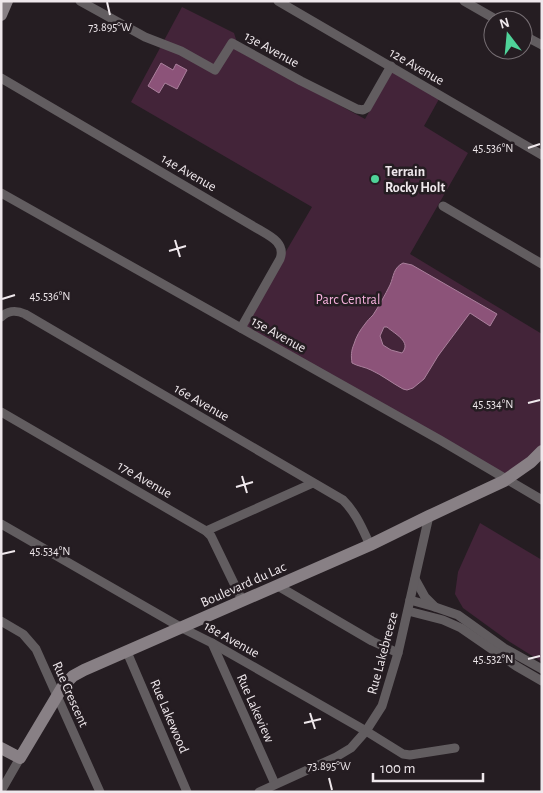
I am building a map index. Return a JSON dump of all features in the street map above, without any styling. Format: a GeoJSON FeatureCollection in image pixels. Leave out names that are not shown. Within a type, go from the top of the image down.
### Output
{"type":"FeatureCollection","features":[{"type":"Feature","properties":{"kind":"street"},"geometry":{"type":"LineString","coordinates":[[1,15],[7,1]]}},
{"type":"Feature","properties":{"kind":"street","name":"13e Avenue"},"geometry":{"type":"LineString","coordinates":[[80,1],[145,37],[181,51],[215,70],[232,43],[357,109],[363,110],[367,108],[391,66]]}},
{"type":"Feature","properties":{"kind":"street","name":"12e Avenue"},"geometry":{"type":"LineString","coordinates":[[278,1],[293,5],[391,66],[542,155]]}},
{"type":"Feature","properties":{"kind":"street"},"geometry":{"type":"LineString","coordinates":[[464,1],[483,12]]}},
{"type":"Feature","properties":{"kind":"street","name":"14e Avenue"},"geometry":{"type":"LineString","coordinates":[[1,78],[258,229],[279,244],[282,250],[281,256],[241,328]]}},
{"type":"Feature","properties":{"kind":"street","name":"15e Avenue"},"geometry":{"type":"LineString","coordinates":[[1,192],[440,440],[542,500]]}},
{"type":"Feature","properties":{"kind":"street"},"geometry":{"type":"LineString","coordinates":[[443,206],[542,264]]}},
{"type":"Feature","properties":{"kind":"street","name":"16e Avenue"},"geometry":{"type":"LineString","coordinates":[[1,317],[16,310],[25,314],[342,500],[356,516],[370,545]]}},
{"type":"Feature","properties":{"kind":"street","name":"17e Avenue"},"geometry":{"type":"LineString","coordinates":[[1,412],[206,530],[211,536],[242,600]]}},
{"type":"Feature","properties":{"kind":"street","name":"Boulevard du Lac"},"geometry":{"type":"LineString","coordinates":[[1,791],[63,686],[74,676],[242,600],[370,545],[506,479],[531,462],[542,451]]}},
{"type":"Feature","properties":{"kind":"street"},"geometry":{"type":"LineString","coordinates":[[206,530],[313,484]]}},
{"type":"Feature","properties":{"kind":"street","name":"Rue Lakebreeze"},"geometry":{"type":"LineString","coordinates":[[258,792],[336,757],[351,748],[366,731],[382,706],[398,654],[429,516]]}},
{"type":"Feature","properties":{"kind":"street","name":"18e Avenue"},"geometry":{"type":"LineString","coordinates":[[1,524],[366,731],[403,754],[410,755],[455,748]]}},
{"type":"Feature","properties":{"kind":"street"},"geometry":{"type":"LineString","coordinates":[[415,579],[425,597],[435,607]]}},
{"type":"Feature","properties":{"kind":"street"},"geometry":{"type":"LineString","coordinates":[[278,586],[372,641],[398,654]]}},
{"type":"Feature","properties":{"kind":"street"},"geometry":{"type":"LineString","coordinates":[[410,600],[458,616],[504,648],[542,669]]}},
{"type":"Feature","properties":{"kind":"street"},"geometry":{"type":"LineString","coordinates":[[408,610],[443,620],[461,628],[516,666],[542,681]]}},
{"type":"Feature","properties":{"kind":"street","name":"Rue Crescent"},"geometry":{"type":"LineString","coordinates":[[1,622],[23,634],[36,649],[100,792]]}},
{"type":"Feature","properties":{"kind":"street","name":"Rue Lakeview"},"geometry":{"type":"LineString","coordinates":[[212,643],[275,784]]}},
{"type":"Feature","properties":{"kind":"street","name":"Rue Lakewood"},"geometry":{"type":"LineString","coordinates":[[127,652],[187,792]]}},
{"type":"Feature","properties":{"kind":"street"},"geometry":{"type":"LineString","coordinates":[[1,748],[20,758]]}},
{"type":"Feature","properties":{"kind":"green space","name":"Parc Central"},"geometry":{"type":"Polygon","coordinates":[[[182,7],[234,33],[240,52],[365,119],[392,72],[439,99],[424,126],[468,153],[410,254],[542,334],[542,451],[509,480],[241,328],[312,207],[131,102],[182,7]]]}},
{"type":"Feature","properties":{"kind":"green space"},"geometry":{"type":"Polygon","coordinates":[[[480,523],[542,560],[542,662],[507,640],[463,608],[455,594],[458,572],[480,523]]]}},
{"type":"Feature","properties":{"kind":"shaded area"},"geometry":{"type":"Polygon","coordinates":[[[161,63],[173,70],[176,64],[187,70],[177,89],[165,83],[159,93],[148,86],[161,63]]]}},
{"type":"Feature","properties":{"kind":"shaded area"},"geometry":{"type":"Polygon","coordinates":[[[403,263],[412,265],[497,314],[490,326],[470,313],[438,356],[424,379],[413,388],[407,390],[371,370],[352,363],[351,358],[357,336],[373,315],[400,265],[403,263]],[[384,327],[380,336],[383,345],[391,350],[402,353],[405,349],[404,342],[387,327],[384,327]]]}},
{"type":"Feature","properties":{"kind":"place","name":"Terrain Rocky Holt"},"geometry":{"type":"Point","coordinates":[375,179]}}]}
